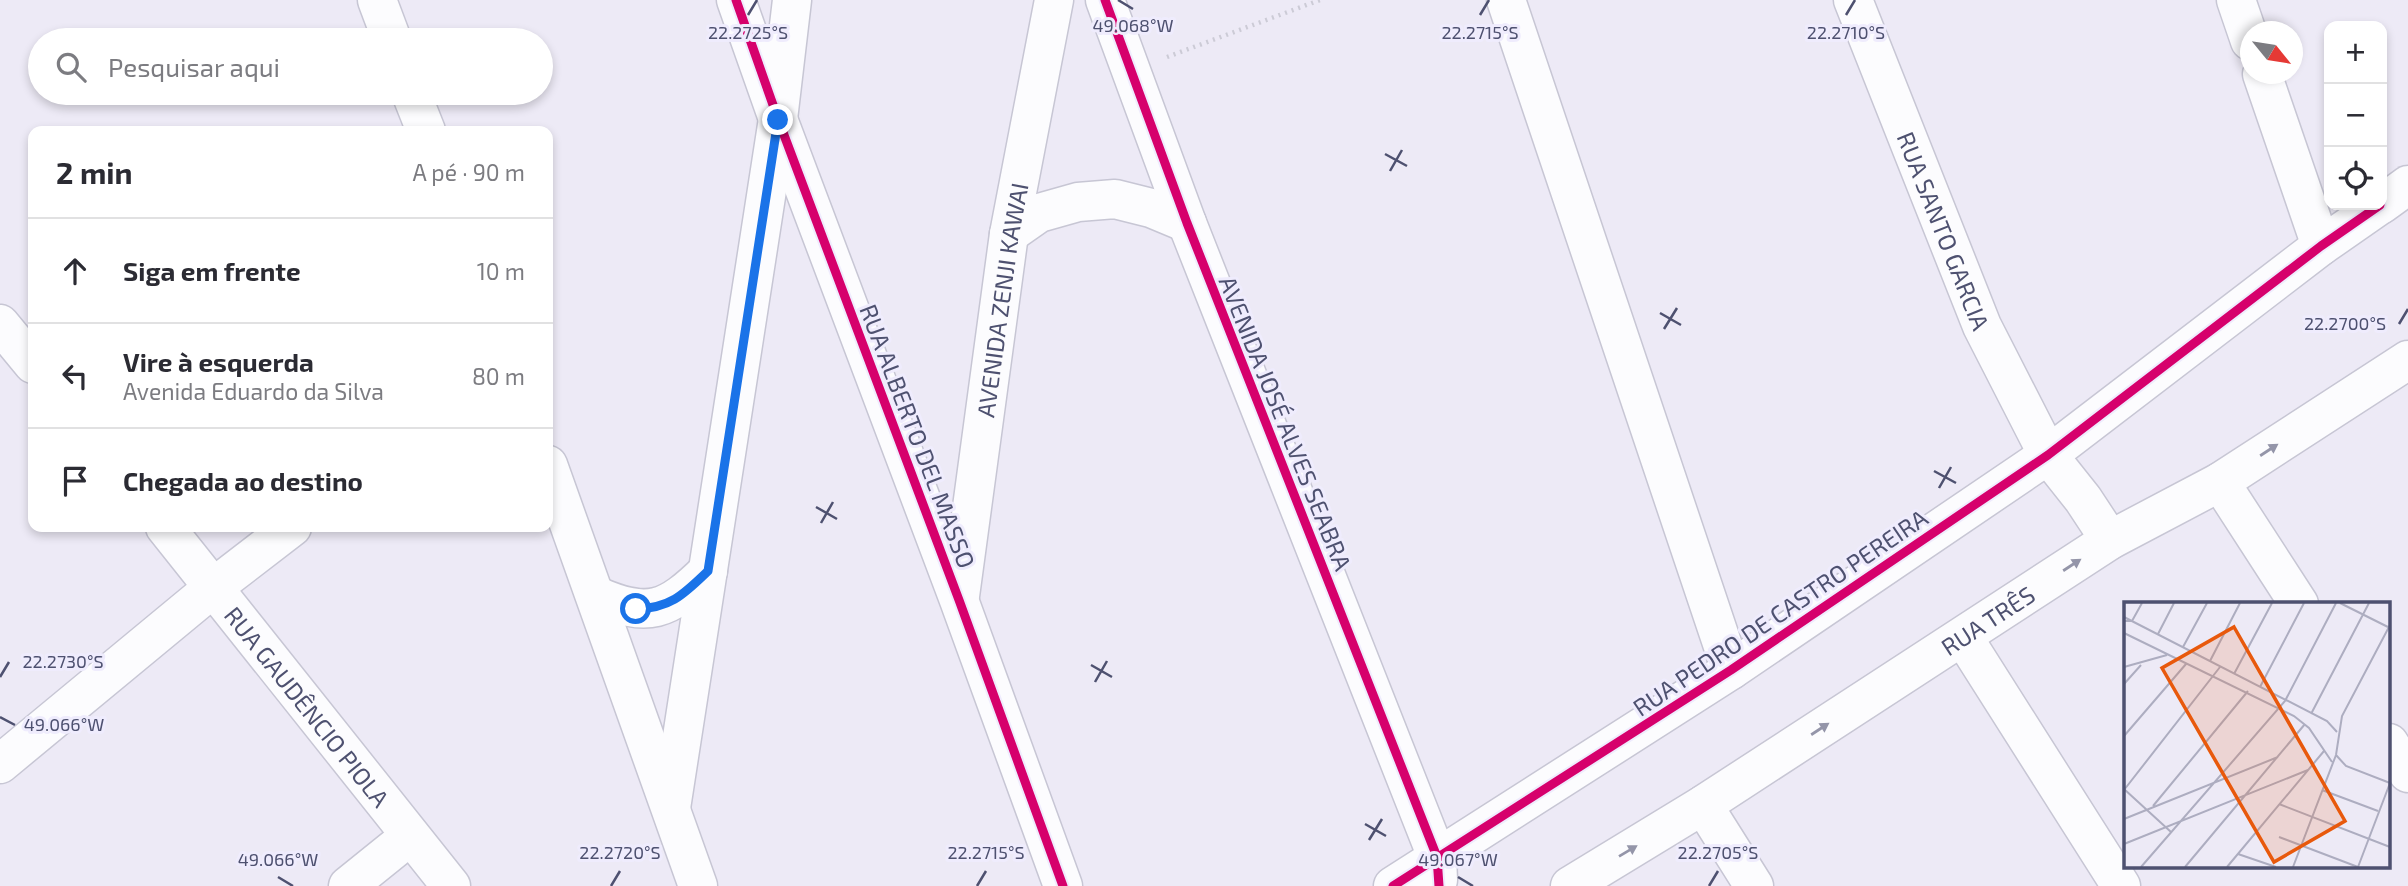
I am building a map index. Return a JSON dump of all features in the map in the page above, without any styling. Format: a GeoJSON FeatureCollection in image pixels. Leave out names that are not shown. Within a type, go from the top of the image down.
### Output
{"type":"FeatureCollection","features":[{"type":"Feature","properties":{"kind":"street"},"geometry":{"type":"LineString","coordinates":[[377,0],[388,28]]}},
{"type":"Feature","properties":{"kind":"street","name":"RUA ALBERTO DEL MASSO"},"geometry":{"type":"LineString","coordinates":[[736,0],[778,120],[959,600],[1063,886]]}},
{"type":"Feature","properties":{"kind":"street"},"geometry":{"type":"LineString","coordinates":[[671,808],[778,120],[792,0]]}},
{"type":"Feature","properties":{"kind":"street","name":"AVENIDA ZENJI KAWAI"},"geometry":{"type":"LineString","coordinates":[[959,600],[1009,234],[1054,0]]}},
{"type":"Feature","properties":{"kind":"street","name":"AVENIDA JOSÉ ALVES SEABRA"},"geometry":{"type":"LineString","coordinates":[[1105,0],[1187,223],[1438,872]]}},
{"type":"Feature","properties":{"kind":"street"},"geometry":{"type":"LineString","coordinates":[[1506,0],[1731,670]]}},
{"type":"Feature","properties":{"kind":"street","name":"RUA SANTO GARCIA"},"geometry":{"type":"LineString","coordinates":[[1853,0],[1982,326],[2048,455],[2071,482],[2110,540]]}},
{"type":"Feature","properties":{"kind":"street"},"geometry":{"type":"LineString","coordinates":[[2236,0],[2243,21]]}},
{"type":"Feature","properties":{"kind":"street"},"geometry":{"type":"LineString","coordinates":[[2265,84],[2321,246]]}},
{"type":"Feature","properties":{"kind":"street"},"geometry":{"type":"LineString","coordinates":[[416,105],[424,126]]}},
{"type":"Feature","properties":{"kind":"street","name":"RUA PEDRO DE CASTRO PEREIRA"},"geometry":{"type":"LineString","coordinates":[[2387,200],[2408,185]]}},
{"type":"Feature","properties":{"kind":"street"},"geometry":{"type":"LineString","coordinates":[[1009,234],[1039,213],[1078,202],[1115,199],[1151,208],[1187,223]]}},
{"type":"Feature","properties":{"kind":"street","name":"RUA PEDRO DE CASTRO PEREIRA"},"geometry":{"type":"LineString","coordinates":[[1393,886],[1438,872],[2048,455],[2321,246],[2372,210]]}},
{"type":"Feature","properties":{"kind":"street"},"geometry":{"type":"LineString","coordinates":[[11,329],[28,356]]}},
{"type":"Feature","properties":{"kind":"street","name":"RUA TRÊS"},"geometry":{"type":"LineString","coordinates":[[1570,886],[1703,805],[2110,540],[2220,482],[2408,360]]}},
{"type":"Feature","properties":{"kind":"street"},"geometry":{"type":"LineString","coordinates":[[553,479],[698,886]]}},
{"type":"Feature","properties":{"kind":"street"},"geometry":{"type":"LineString","coordinates":[[2220,482],[2298,602]]}},
{"type":"Feature","properties":{"kind":"street","name":"RUA GAUDÊNCIO PIOLA"},"geometry":{"type":"LineString","coordinates":[[169,532],[451,886]]}},
{"type":"Feature","properties":{"kind":"street"},"geometry":{"type":"LineString","coordinates":[[0,764],[214,587],[286,532]]}},
{"type":"Feature","properties":{"kind":"street"},"geometry":{"type":"LineString","coordinates":[[595,595],[619,606],[652,609],[668,604],[686,592],[708,571]]}},
{"type":"Feature","properties":{"kind":"street"},"geometry":{"type":"LineString","coordinates":[[1963,637],[2121,886]]}},
{"type":"Feature","properties":{"kind":"street"},"geometry":{"type":"LineString","coordinates":[[2390,745],[2408,773]]}},
{"type":"Feature","properties":{"kind":"street"},"geometry":{"type":"LineString","coordinates":[[1703,805],[1754,886]]}},
{"type":"Feature","properties":{"kind":"street"},"geometry":{"type":"LineString","coordinates":[[348,886],[410,836]]}},
{"type":"Feature","properties":{"kind":"path"},"geometry":{"type":"LineString","coordinates":[[1131,71],[1320,0]]}},
{"type":"Feature","properties":{"kind":"cycle path"},"geometry":{"type":"LineString","coordinates":[[736,0],[1063,886]]}},
{"type":"Feature","properties":{"kind":"cycle path"},"geometry":{"type":"LineString","coordinates":[[1105,0],[1187,223],[1437,857],[1439,886]]}},
{"type":"Feature","properties":{"kind":"cycle path"},"geometry":{"type":"LineString","coordinates":[[1393,886],[1731,670],[2048,455],[2321,246],[2373,210]]}},
{"type":"Feature","properties":{"kind":"route"},"geometry":{"type":"LineString","coordinates":[[636,609],[652,609],[668,604],[686,592],[708,571],[778,120]]}}]}
